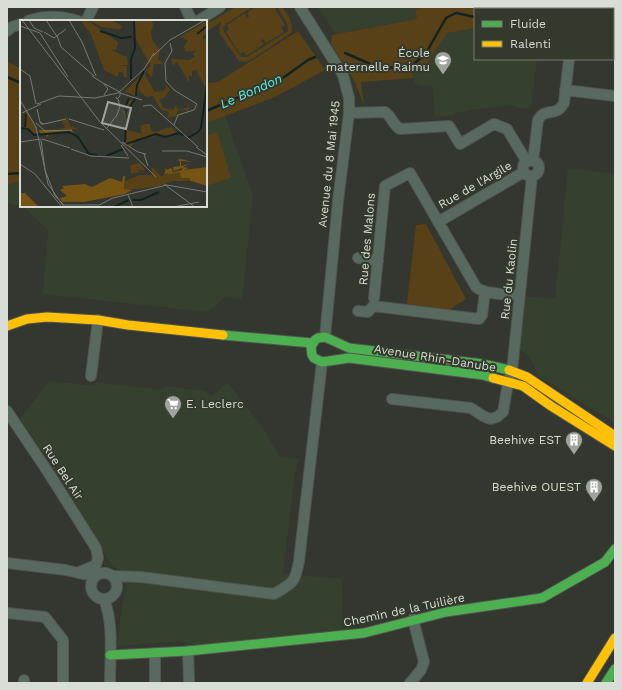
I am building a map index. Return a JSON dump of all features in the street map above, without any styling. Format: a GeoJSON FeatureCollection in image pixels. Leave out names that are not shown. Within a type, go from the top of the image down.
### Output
{"type":"FeatureCollection","features":[{"type":"Feature","properties":{"kind":"street"},"geometry":{"type":"LineString","coordinates":[[86,20],[93,7]]}},
{"type":"Feature","properties":{"kind":"street"},"geometry":{"type":"LineString","coordinates":[[185,7],[192,20]]}},
{"type":"Feature","properties":{"kind":"street"},"geometry":{"type":"LineString","coordinates":[[200,20],[220,7]]}},
{"type":"Feature","properties":{"kind":"street","name":"Avenue du 8 Mai 1945"},"geometry":{"type":"LineString","coordinates":[[300,7],[343,75],[349,98],[350,113],[338,201],[329,339]]}},
{"type":"Feature","properties":{"kind":"street"},"geometry":{"type":"LineString","coordinates":[[32,20],[45,17],[66,17],[75,20]]}},
{"type":"Feature","properties":{"kind":"street","name":"Rue du Kaolin"},"geometry":{"type":"LineString","coordinates":[[392,399],[471,408],[490,419],[498,417],[503,412],[508,383],[512,371],[520,295],[529,168],[538,120],[542,115],[556,112],[561,108],[564,101],[569,60]]}},
{"type":"Feature","properties":{"kind":"street"},"geometry":{"type":"LineString","coordinates":[[566,90],[615,96]]}},
{"type":"Feature","properties":{"kind":"street"},"geometry":{"type":"LineString","coordinates":[[350,113],[385,112],[390,115],[396,127],[400,129],[449,126],[460,144],[494,124],[507,129],[529,168]]}},
{"type":"Feature","properties":{"kind":"street","name":"Rue de l'Argile"},"geometry":{"type":"LineString","coordinates":[[438,222],[529,168]]}},
{"type":"Feature","properties":{"kind":"street","name":"Rue des Malons"},"geometry":{"type":"LineString","coordinates":[[374,302],[385,186],[410,173],[438,222]]}},
{"type":"Feature","properties":{"kind":"street"},"geometry":{"type":"LineString","coordinates":[[438,222],[479,290],[485,292],[520,295]]}},
{"type":"Feature","properties":{"kind":"street"},"geometry":{"type":"LineString","coordinates":[[358,258],[378,261]]}},
{"type":"Feature","properties":{"kind":"street"},"geometry":{"type":"LineString","coordinates":[[358,311],[368,312],[374,302],[479,318],[482,315],[485,292]]}},
{"type":"Feature","properties":{"kind":"street"},"geometry":{"type":"LineString","coordinates":[[7,328],[48,325],[97,325],[104,330],[128,325],[257,339],[312,343]]}},
{"type":"Feature","properties":{"kind":"street"},"geometry":{"type":"LineString","coordinates":[[91,376],[97,325]]}},
{"type":"Feature","properties":{"kind":"street"},"geometry":{"type":"LineString","coordinates":[[318,338],[329,339],[334,344],[336,351],[335,355],[326,361],[314,358],[311,351],[312,343],[318,338]]}},
{"type":"Feature","properties":{"kind":"street","name":"Avenue Rhin-Danube"},"geometry":{"type":"LineString","coordinates":[[329,339],[349,348],[483,364],[512,371],[527,377],[615,436]]}},
{"type":"Feature","properties":{"kind":"street","name":"Avenue Rhin-Danube"},"geometry":{"type":"LineString","coordinates":[[326,361],[350,358],[483,375],[523,386],[551,406],[615,446]]}},
{"type":"Feature","properties":{"kind":"street"},"geometry":{"type":"LineString","coordinates":[[141,578],[112,595],[96,597],[93,594],[91,586],[91,582],[96,575],[103,572],[112,575],[141,578],[274,594],[292,583],[297,574],[299,561],[326,361]]}},
{"type":"Feature","properties":{"kind":"street","name":"Rue Bel Air"},"geometry":{"type":"LineString","coordinates":[[7,411],[48,472],[112,575]]}},
{"type":"Feature","properties":{"kind":"street"},"geometry":{"type":"LineString","coordinates":[[79,572],[96,566],[98,558],[96,548]]}},
{"type":"Feature","properties":{"kind":"street","name":"Chemin de la Tuilière"},"geometry":{"type":"LineString","coordinates":[[110,655],[188,651],[364,632],[446,612],[542,598],[605,562],[615,549]]}},
{"type":"Feature","properties":{"kind":"street"},"geometry":{"type":"LineString","coordinates":[[7,563],[96,575]]}},
{"type":"Feature","properties":{"kind":"street"},"geometry":{"type":"LineString","coordinates":[[66,570],[91,586]]}},
{"type":"Feature","properties":{"kind":"street"},"geometry":{"type":"LineString","coordinates":[[110,683],[110,626],[115,609],[112,595],[117,583],[112,575]]}},
{"type":"Feature","properties":{"kind":"street"},"geometry":{"type":"LineString","coordinates":[[7,613],[45,617],[63,640],[63,683]]}},
{"type":"Feature","properties":{"kind":"street"},"geometry":{"type":"LineString","coordinates":[[410,683],[421,670],[424,662],[413,619]]}},
{"type":"Feature","properties":{"kind":"street"},"geometry":{"type":"LineString","coordinates":[[588,683],[615,638]]}},
{"type":"Feature","properties":{"kind":"street"},"geometry":{"type":"LineString","coordinates":[[188,651],[189,683]]}},
{"type":"Feature","properties":{"kind":"street"},"geometry":{"type":"LineString","coordinates":[[155,653],[156,683]]}},
{"type":"Feature","properties":{"kind":"street"},"geometry":{"type":"LineString","coordinates":[[606,683],[615,670]]}},
{"type":"Feature","properties":{"kind":"shaded area"},"geometry":{"type":"Polygon","coordinates":[[[235,7],[252,7],[223,27],[224,32],[241,57],[247,57],[288,31],[286,21],[277,7],[282,7],[290,19],[292,29],[291,33],[249,61],[245,62],[239,61],[220,34],[219,29],[221,22],[207,31],[207,23],[210,21],[211,22],[235,7]]]}},
{"type":"Feature","properties":{"kind":"shaded area"},"geometry":{"type":"Polygon","coordinates":[[[255,7],[274,7],[285,25],[281,27],[284,32],[266,43],[263,39],[261,40],[264,44],[246,56],[244,52],[240,54],[226,32],[229,29],[227,25],[245,13],[247,18],[249,17],[247,13],[255,7]]]}},
{"type":"Feature","properties":{"kind":"shaded area"},"geometry":{"type":"Polygon","coordinates":[[[318,7],[427,7],[415,9],[417,19],[336,34],[318,7]]]}},
{"type":"Feature","properties":{"kind":"shaded area"},"geometry":{"type":"Polygon","coordinates":[[[427,7],[542,7],[474,8],[474,28],[447,33],[425,67],[412,71],[413,78],[361,82],[364,105],[355,82],[331,44],[332,35],[417,19],[415,9],[427,7]]]}},
{"type":"Feature","properties":{"kind":"shaded area"},"geometry":{"type":"Polygon","coordinates":[[[474,28],[474,60],[537,60],[531,109],[516,107],[515,105],[468,110],[454,113],[454,115],[435,117],[432,85],[423,86],[414,84],[412,71],[425,67],[447,33],[474,28]]]}},
{"type":"Feature","properties":{"kind":"shaded area"},"geometry":{"type":"Polygon","coordinates":[[[298,31],[325,70],[275,97],[207,123],[207,83],[218,82],[298,31]]]}},
{"type":"Feature","properties":{"kind":"shaded area"},"geometry":{"type":"Polygon","coordinates":[[[7,61],[17,67],[20,67],[20,181],[7,185],[7,61]]]}},
{"type":"Feature","properties":{"kind":"shaded area"},"geometry":{"type":"Polygon","coordinates":[[[225,115],[253,196],[242,299],[225,297],[207,312],[43,294],[48,230],[26,209],[7,203],[7,185],[20,181],[20,207],[207,207],[207,123],[225,115]]]}},
{"type":"Feature","properties":{"kind":"shaded area"},"geometry":{"type":"Polygon","coordinates":[[[217,132],[231,178],[207,186],[207,136],[217,132]]]}},
{"type":"Feature","properties":{"kind":"shaded area"},"geometry":{"type":"Polygon","coordinates":[[[568,168],[615,174],[615,423],[537,375],[534,365],[528,355],[519,348],[523,296],[555,299],[568,168]]]}},
{"type":"Feature","properties":{"kind":"shaded area"},"geometry":{"type":"Polygon","coordinates":[[[426,224],[466,299],[449,310],[407,304],[416,225],[426,224]]]}},
{"type":"Feature","properties":{"kind":"shaded area"},"geometry":{"type":"Polygon","coordinates":[[[49,381],[95,386],[95,382],[163,390],[164,386],[206,391],[211,396],[228,383],[261,425],[280,457],[299,459],[295,474],[283,573],[342,579],[343,630],[198,647],[182,641],[118,646],[121,610],[127,587],[123,571],[113,567],[48,460],[20,419],[49,381]]]}},
{"type":"Feature","properties":{"kind":"waterway","name":"Le Bondon"},"geometry":{"type":"LineString","coordinates":[[345,53],[382,69],[414,64],[426,53],[446,18],[456,13],[474,17]]}},
{"type":"Feature","properties":{"kind":"waterway","name":"Le Bondon"},"geometry":{"type":"LineString","coordinates":[[207,111],[280,80],[308,60],[315,57]]}},
{"type":"Feature","properties":{"kind":"waterway"},"geometry":{"type":"LineString","coordinates":[[7,77],[20,83]]}},
{"type":"Feature","properties":{"kind":"waterway","name":"Le Bondon"},"geometry":{"type":"LineString","coordinates":[[7,174],[20,173]]}},
{"type":"Feature","properties":{"kind":"traffic: fast"},"geometry":{"type":"LineString","coordinates":[[223,335],[312,343]]}},
{"type":"Feature","properties":{"kind":"traffic: fast"},"geometry":{"type":"LineString","coordinates":[[493,378],[483,375],[349,358],[322,362],[314,358],[311,347],[315,340],[325,337],[349,348],[483,364],[509,370]]}},
{"type":"Feature","properties":{"kind":"traffic: fast"},"geometry":{"type":"LineString","coordinates":[[110,655],[188,651],[364,633],[446,612],[542,598],[605,562],[615,549]]}},
{"type":"Feature","properties":{"kind":"traffic: fast"},"geometry":{"type":"LineString","coordinates":[[606,683],[615,669]]}},
{"type":"Feature","properties":{"kind":"traffic: slow"},"geometry":{"type":"LineString","coordinates":[[7,326],[27,319],[47,317],[98,320],[128,325],[223,335]]}},
{"type":"Feature","properties":{"kind":"traffic: slow"},"geometry":{"type":"LineString","coordinates":[[509,370],[527,377],[615,436]]}},
{"type":"Feature","properties":{"kind":"traffic: slow"},"geometry":{"type":"LineString","coordinates":[[493,378],[523,386],[551,406],[615,446]]}},
{"type":"Feature","properties":{"kind":"traffic: slow"},"geometry":{"type":"LineString","coordinates":[[587,683],[615,638]]}},
{"type":"Feature","properties":{"kind":"place","name":"École maternelle Raimu"},"geometry":{"type":"Point","coordinates":[443,75]}},
{"type":"Feature","properties":{"kind":"place","name":"E. Leclerc"},"geometry":{"type":"Point","coordinates":[173,419]}},
{"type":"Feature","properties":{"kind":"place","name":"Beehive EST"},"geometry":{"type":"Point","coordinates":[574,455]}},
{"type":"Feature","properties":{"kind":"place","name":"Beehive OUEST"},"geometry":{"type":"Point","coordinates":[594,502]}}]}
